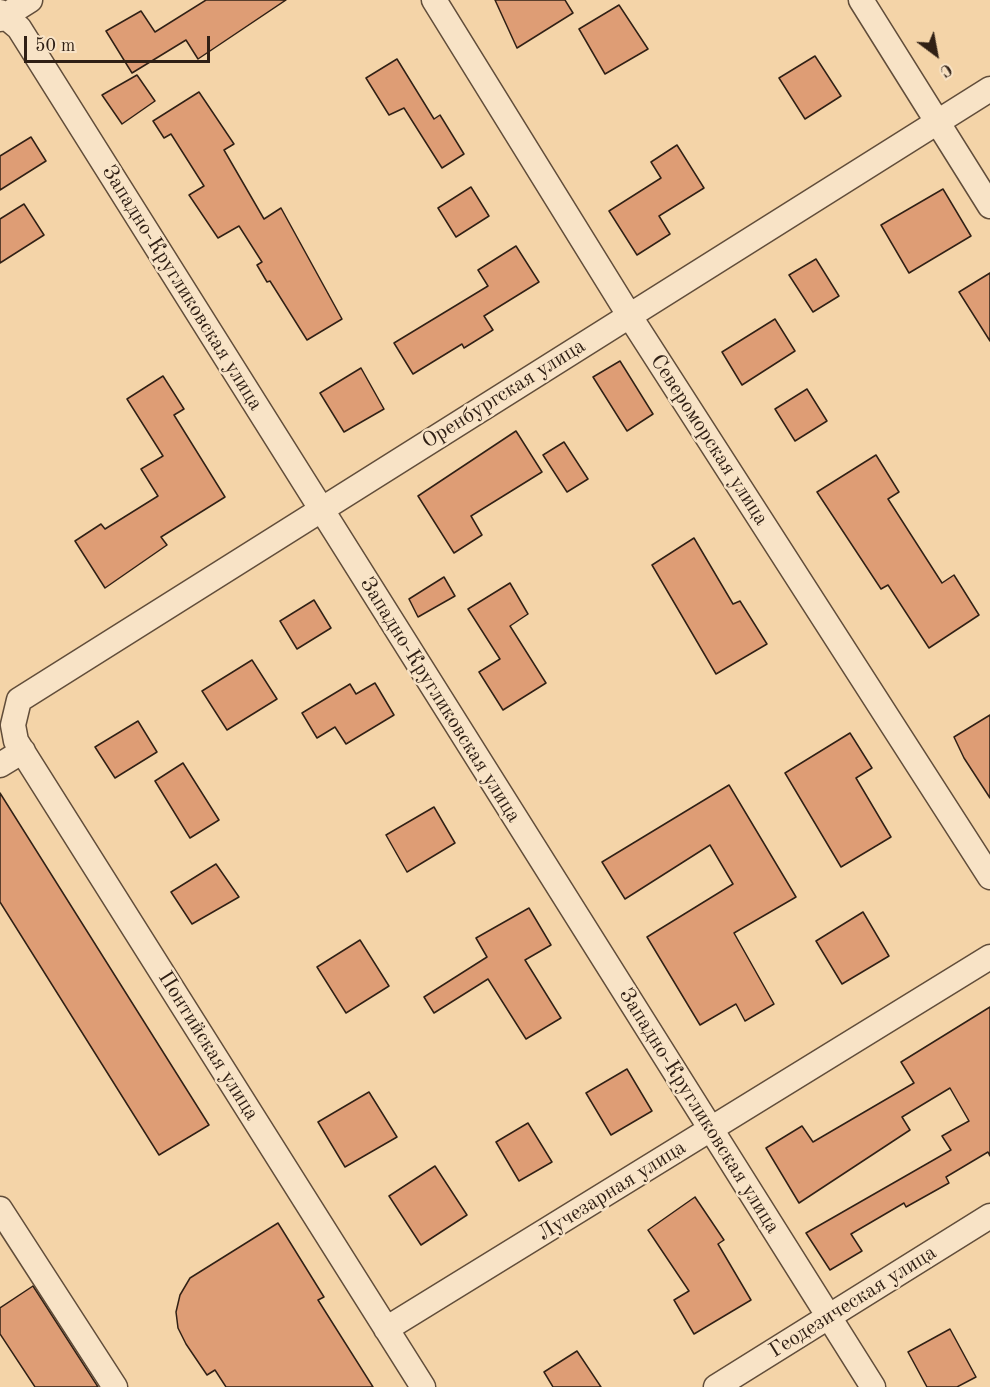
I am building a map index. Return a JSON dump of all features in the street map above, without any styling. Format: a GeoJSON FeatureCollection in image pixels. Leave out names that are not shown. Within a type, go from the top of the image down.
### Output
{"type":"FeatureCollection","features":[{"type":"Feature","properties":{"kind":"street"},"geometry":{"type":"LineString","coordinates":[[1,16],[30,0]]}},
{"type":"Feature","properties":{"kind":"street","name":"Североморская улица"},"geometry":{"type":"LineString","coordinates":[[434,0],[629,315],[990,877]]}},
{"type":"Feature","properties":{"kind":"street"},"geometry":{"type":"LineString","coordinates":[[861,0],[990,206]]}},
{"type":"Feature","properties":{"kind":"street","name":"Западно-Кругликовская улица"},"geometry":{"type":"LineString","coordinates":[[1,16],[19,28],[873,1387]]}},
{"type":"Feature","properties":{"kind":"street","name":"Оренбургская улица"},"geometry":{"type":"LineString","coordinates":[[19,700],[990,89]]}},
{"type":"Feature","properties":{"kind":"street","name":"Понтийская улица"},"geometry":{"type":"LineString","coordinates":[[19,700],[13,732],[22,751],[423,1387]]}},
{"type":"Feature","properties":{"kind":"street"},"geometry":{"type":"LineString","coordinates":[[0,765],[22,751]]}},
{"type":"Feature","properties":{"kind":"street","name":"Лучезарная улица"},"geometry":{"type":"LineString","coordinates":[[386,1329],[990,957]]}},
{"type":"Feature","properties":{"kind":"street"},"geometry":{"type":"LineString","coordinates":[[0,1209],[115,1387]]}},
{"type":"Feature","properties":{"kind":"street","name":"Геодезическая улица"},"geometry":{"type":"LineString","coordinates":[[716,1387],[990,1216]]}},
{"type":"Feature","properties":{"kind":"building"},"geometry":{"type":"Polygon","coordinates":[[[206,0],[286,0],[198,59],[186,40],[132,73],[106,31],[141,11],[155,32],[206,0]]]}},
{"type":"Feature","properties":{"kind":"building"},"geometry":{"type":"Polygon","coordinates":[[[495,0],[565,0],[573,13],[517,48],[495,0]]]}},
{"type":"Feature","properties":{"kind":"building"},"geometry":{"type":"Polygon","coordinates":[[[619,5],[648,49],[605,74],[579,29],[619,5]]]}},
{"type":"Feature","properties":{"kind":"building"},"geometry":{"type":"Polygon","coordinates":[[[815,56],[841,96],[805,119],[779,78],[815,56]]]}},
{"type":"Feature","properties":{"kind":"building"},"geometry":{"type":"Polygon","coordinates":[[[397,59],[434,119],[440,115],[464,154],[442,168],[404,108],[389,115],[366,78],[397,59]]]}},
{"type":"Feature","properties":{"kind":"building"},"geometry":{"type":"Polygon","coordinates":[[[137,75],[155,101],[122,124],[102,95],[137,75]]]}},
{"type":"Feature","properties":{"kind":"building"},"geometry":{"type":"Polygon","coordinates":[[[199,92],[234,144],[224,150],[264,219],[281,208],[342,319],[307,340],[270,281],[267,282],[257,265],[262,262],[239,226],[218,238],[189,195],[204,186],[171,134],[164,138],[153,121],[199,92]]]}},
{"type":"Feature","properties":{"kind":"building"},"geometry":{"type":"Polygon","coordinates":[[[31,137],[46,161],[0,190],[0,156],[31,137]]]}},
{"type":"Feature","properties":{"kind":"building"},"geometry":{"type":"Polygon","coordinates":[[[677,145],[704,188],[659,216],[670,234],[637,255],[609,211],[661,178],[651,162],[677,145]]]}},
{"type":"Feature","properties":{"kind":"building"},"geometry":{"type":"Polygon","coordinates":[[[471,187],[489,216],[456,237],[438,208],[471,187]]]}},
{"type":"Feature","properties":{"kind":"building"},"geometry":{"type":"Polygon","coordinates":[[[943,189],[971,236],[909,273],[881,225],[943,189]]]}},
{"type":"Feature","properties":{"kind":"building"},"geometry":{"type":"Polygon","coordinates":[[[24,204],[44,235],[0,263],[0,219],[24,204]]]}},
{"type":"Feature","properties":{"kind":"building"},"geometry":{"type":"Polygon","coordinates":[[[516,246],[539,282],[484,316],[493,330],[464,348],[462,344],[413,374],[394,343],[488,286],[478,270],[516,246]]]}},
{"type":"Feature","properties":{"kind":"building"},"geometry":{"type":"Polygon","coordinates":[[[816,259],[839,296],[813,312],[789,275],[816,259]]]}},
{"type":"Feature","properties":{"kind":"building"},"geometry":{"type":"Polygon","coordinates":[[[990,273],[990,341],[959,292],[990,273]]]}},
{"type":"Feature","properties":{"kind":"building"},"geometry":{"type":"Polygon","coordinates":[[[775,319],[795,351],[742,385],[722,352],[775,319]]]}},
{"type":"Feature","properties":{"kind":"building"},"geometry":{"type":"Polygon","coordinates":[[[620,361],[653,414],[627,431],[593,377],[620,361]]]}},
{"type":"Feature","properties":{"kind":"building"},"geometry":{"type":"Polygon","coordinates":[[[361,368],[384,409],[344,432],[320,393],[361,368]]]}},
{"type":"Feature","properties":{"kind":"building"},"geometry":{"type":"Polygon","coordinates":[[[163,376],[184,409],[174,415],[225,497],[161,537],[167,545],[105,588],[75,541],[101,524],[105,529],[158,496],[141,469],[163,456],[127,399],[163,376]]]}},
{"type":"Feature","properties":{"kind":"building"},"geometry":{"type":"Polygon","coordinates":[[[807,389],[827,421],[795,441],[775,409],[807,389]]]}},
{"type":"Feature","properties":{"kind":"building"},"geometry":{"type":"Polygon","coordinates":[[[516,431],[542,472],[471,516],[482,535],[454,553],[418,496],[516,431]]]}},
{"type":"Feature","properties":{"kind":"building"},"geometry":{"type":"Polygon","coordinates":[[[564,442],[588,479],[567,492],[543,455],[564,442]]]}},
{"type":"Feature","properties":{"kind":"building"},"geometry":{"type":"Polygon","coordinates":[[[876,455],[899,492],[888,499],[942,583],[954,575],[979,615],[929,648],[888,585],[881,589],[817,492],[876,455]]]}},
{"type":"Feature","properties":{"kind":"building"},"geometry":{"type":"Polygon","coordinates":[[[694,538],[733,604],[740,601],[767,644],[716,674],[652,565],[694,538]]]}},
{"type":"Feature","properties":{"kind":"building"},"geometry":{"type":"Polygon","coordinates":[[[444,577],[455,596],[418,617],[409,599],[444,577]]]}},
{"type":"Feature","properties":{"kind":"building"},"geometry":{"type":"Polygon","coordinates":[[[510,583],[528,614],[510,626],[546,683],[503,710],[479,672],[500,659],[468,609],[510,583]]]}},
{"type":"Feature","properties":{"kind":"building"},"geometry":{"type":"Polygon","coordinates":[[[314,600],[331,628],[297,649],[280,621],[314,600]]]}},
{"type":"Feature","properties":{"kind":"building"},"geometry":{"type":"Polygon","coordinates":[[[252,660],[277,699],[227,730],[202,691],[252,660]]]}},
{"type":"Feature","properties":{"kind":"building"},"geometry":{"type":"Polygon","coordinates":[[[375,683],[394,715],[346,744],[335,727],[317,738],[302,713],[350,684],[356,694],[375,683]]]}},
{"type":"Feature","properties":{"kind":"building"},"geometry":{"type":"Polygon","coordinates":[[[990,715],[990,798],[964,758],[954,737],[990,715]]]}},
{"type":"Feature","properties":{"kind":"building"},"geometry":{"type":"Polygon","coordinates":[[[138,721],[157,752],[115,778],[95,747],[138,721]]]}},
{"type":"Feature","properties":{"kind":"building"},"geometry":{"type":"Polygon","coordinates":[[[850,733],[872,768],[856,778],[891,837],[841,867],[785,773],[850,733]]]}},
{"type":"Feature","properties":{"kind":"building"},"geometry":{"type":"Polygon","coordinates":[[[183,763],[219,820],[190,838],[155,781],[183,763]]]}},
{"type":"Feature","properties":{"kind":"building"},"geometry":{"type":"Polygon","coordinates":[[[729,785],[796,897],[734,933],[774,1004],[745,1021],[736,1004],[700,1025],[647,937],[733,884],[710,845],[625,899],[602,862],[729,785]]]}},
{"type":"Feature","properties":{"kind":"building"},"geometry":{"type":"Polygon","coordinates":[[[0,793],[209,1125],[159,1155],[0,902],[0,793]]]}},
{"type":"Feature","properties":{"kind":"building"},"geometry":{"type":"Polygon","coordinates":[[[434,807],[455,843],[407,872],[386,835],[434,807]]]}},
{"type":"Feature","properties":{"kind":"building"},"geometry":{"type":"Polygon","coordinates":[[[216,864],[239,897],[192,924],[171,892],[216,864]]]}},
{"type":"Feature","properties":{"kind":"building"},"geometry":{"type":"Polygon","coordinates":[[[529,908],[551,945],[525,960],[561,1018],[526,1039],[488,979],[434,1013],[424,997],[487,957],[476,938],[529,908]]]}},
{"type":"Feature","properties":{"kind":"building"},"geometry":{"type":"Polygon","coordinates":[[[863,912],[889,956],[842,984],[816,941],[863,912]]]}},
{"type":"Feature","properties":{"kind":"building"},"geometry":{"type":"Polygon","coordinates":[[[360,940],[389,986],[346,1013],[317,967],[360,940]]]}},
{"type":"Feature","properties":{"kind":"building"},"geometry":{"type":"Polygon","coordinates":[[[990,1007],[990,1156],[988,1152],[946,1177],[949,1183],[906,1207],[904,1203],[851,1234],[862,1251],[830,1270],[806,1233],[951,1150],[942,1136],[969,1121],[950,1088],[902,1117],[910,1130],[799,1203],[766,1148],[802,1126],[813,1142],[914,1083],[901,1062],[990,1007]]]}},
{"type":"Feature","properties":{"kind":"building"},"geometry":{"type":"Polygon","coordinates":[[[627,1069],[652,1111],[611,1135],[586,1093],[627,1069]]]}},
{"type":"Feature","properties":{"kind":"building"},"geometry":{"type":"Polygon","coordinates":[[[369,1092],[397,1137],[345,1167],[318,1122],[369,1092]]]}},
{"type":"Feature","properties":{"kind":"building"},"geometry":{"type":"Polygon","coordinates":[[[528,1123],[552,1162],[519,1181],[496,1142],[528,1123]]]}},
{"type":"Feature","properties":{"kind":"building"},"geometry":{"type":"Polygon","coordinates":[[[435,1166],[467,1215],[421,1245],[389,1196],[435,1166]]]}},
{"type":"Feature","properties":{"kind":"building"},"geometry":{"type":"Polygon","coordinates":[[[695,1197],[724,1240],[718,1244],[751,1300],[694,1334],[674,1300],[689,1291],[648,1230],[695,1197]]]}},
{"type":"Feature","properties":{"kind":"building"},"geometry":{"type":"Polygon","coordinates":[[[278,1223],[324,1297],[318,1300],[373,1387],[226,1387],[215,1370],[207,1375],[186,1344],[178,1328],[176,1312],[180,1295],[190,1278],[278,1223]]]}},
{"type":"Feature","properties":{"kind":"building"},"geometry":{"type":"Polygon","coordinates":[[[33,1286],[98,1387],[35,1387],[0,1334],[0,1308],[33,1286]]]}},
{"type":"Feature","properties":{"kind":"building"},"geometry":{"type":"Polygon","coordinates":[[[950,1329],[976,1377],[957,1387],[927,1387],[908,1352],[950,1329]]]}},
{"type":"Feature","properties":{"kind":"building"},"geometry":{"type":"Polygon","coordinates":[[[577,1351],[601,1387],[553,1387],[544,1372],[577,1351]]]}}]}
